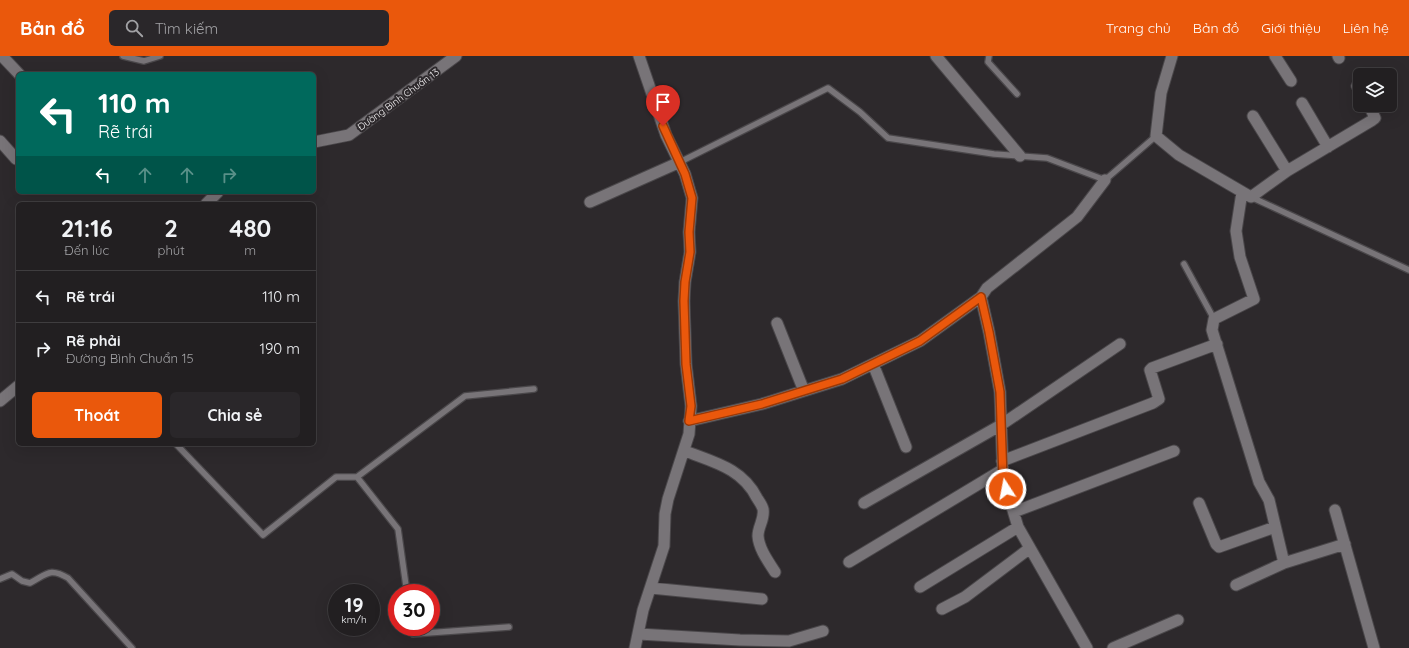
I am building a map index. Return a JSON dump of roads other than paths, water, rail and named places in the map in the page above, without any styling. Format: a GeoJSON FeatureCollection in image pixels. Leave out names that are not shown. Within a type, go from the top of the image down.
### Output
{"type":"FeatureCollection","features":[{"type":"Feature","properties":{"kind":"street"},"geometry":{"type":"LineString","coordinates":[[2,56],[17,72]]}},
{"type":"Feature","properties":{"kind":"street","name":"Đường Bình Chuẩn 13"},"geometry":{"type":"LineString","coordinates":[[316,142],[349,135],[456,56]]}},
{"type":"Feature","properties":{"kind":"street"},"geometry":{"type":"LineString","coordinates":[[636,648],[643,610],[664,546],[665,514],[668,499],[684,451],[688,434],[691,406],[686,364],[684,301],[685,282],[690,252],[689,232],[692,198],[688,182],[680,162],[666,135],[639,56]]}},
{"type":"Feature","properties":{"kind":"street"},"geometry":{"type":"LineString","coordinates":[[936,56],[1020,156]]}},
{"type":"Feature","properties":{"kind":"street"},"geometry":{"type":"LineString","coordinates":[[1172,56],[1161,93],[1156,136],[1179,155],[1247,194]]}},
{"type":"Feature","properties":{"kind":"street"},"geometry":{"type":"LineString","coordinates":[[1275,56],[1291,82]]}},
{"type":"Feature","properties":{"kind":"street"},"geometry":{"type":"LineString","coordinates":[[1302,103],[1328,147]]}},
{"type":"Feature","properties":{"kind":"street"},"geometry":{"type":"LineString","coordinates":[[1284,563],[1269,500],[1259,482],[1216,344],[1212,330],[1214,319],[1254,299],[1240,257],[1236,231],[1247,194],[1376,118],[1373,112]]}},
{"type":"Feature","properties":{"kind":"street"},"geometry":{"type":"LineString","coordinates":[[1253,116],[1287,171]]}},
{"type":"Feature","properties":{"kind":"street"},"geometry":{"type":"LineString","coordinates":[[0,141],[16,160]]}},
{"type":"Feature","properties":{"kind":"street"},"geometry":{"type":"LineString","coordinates":[[590,202],[680,162]]}},
{"type":"Feature","properties":{"kind":"street"},"geometry":{"type":"LineString","coordinates":[[689,421],[762,404],[842,379],[920,341],[981,297],[987,288],[1077,217],[1105,180]]}},
{"type":"Feature","properties":{"kind":"street"},"geometry":{"type":"LineString","coordinates":[[208,202],[216,194]]}},
{"type":"Feature","properties":{"kind":"street"},"geometry":{"type":"LineString","coordinates":[[981,297],[1000,392],[1003,478],[1018,527],[1087,648]]}},
{"type":"Feature","properties":{"kind":"street"},"geometry":{"type":"LineString","coordinates":[[777,323],[804,391]]}},
{"type":"Feature","properties":{"kind":"street"},"geometry":{"type":"LineString","coordinates":[[864,503],[1001,425],[1120,344]]}},
{"type":"Feature","properties":{"kind":"street"},"geometry":{"type":"LineString","coordinates":[[849,562],[1002,466],[1153,403],[1159,399],[1150,370],[1152,368],[1216,344]]}},
{"type":"Feature","properties":{"kind":"street"},"geometry":{"type":"LineString","coordinates":[[873,364],[906,447]]}},
{"type":"Feature","properties":{"kind":"street"},"geometry":{"type":"LineString","coordinates":[[0,401],[16,388]]}},
{"type":"Feature","properties":{"kind":"street"},"geometry":{"type":"LineString","coordinates":[[684,451],[726,466],[741,475],[754,491],[763,508],[763,520],[758,535],[763,552],[775,572]]}},
{"type":"Feature","properties":{"kind":"street"},"geometry":{"type":"LineString","coordinates":[[1014,512],[1174,451]]}},
{"type":"Feature","properties":{"kind":"street"},"geometry":{"type":"LineString","coordinates":[[1199,503],[1216,544],[1219,547],[1276,527]]}},
{"type":"Feature","properties":{"kind":"street"},"geometry":{"type":"LineString","coordinates":[[1335,510],[1374,648]]}},
{"type":"Feature","properties":{"kind":"street"},"geometry":{"type":"LineString","coordinates":[[920,586],[1018,527]]}},
{"type":"Feature","properties":{"kind":"street"},"geometry":{"type":"LineString","coordinates":[[1236,585],[1284,563],[1345,544]]}},
{"type":"Feature","properties":{"kind":"street"},"geometry":{"type":"LineString","coordinates":[[942,609],[965,597],[1030,548]]}},
{"type":"Feature","properties":{"kind":"street"},"geometry":{"type":"LineString","coordinates":[[651,588],[762,599]]}},
{"type":"Feature","properties":{"kind":"street"},"geometry":{"type":"LineString","coordinates":[[1113,648],[1178,620]]}},
{"type":"Feature","properties":{"kind":"street"},"geometry":{"type":"LineString","coordinates":[[639,634],[740,640],[789,641],[823,631]]}},
{"type":"Feature","properties":{"kind":"lane"},"geometry":{"type":"LineString","coordinates":[[123,56],[144,60],[160,56]]}},
{"type":"Feature","properties":{"kind":"lane"},"geometry":{"type":"LineString","coordinates":[[989,56],[988,62],[1017,94]]}},
{"type":"Feature","properties":{"kind":"lane"},"geometry":{"type":"LineString","coordinates":[[680,162],[828,88],[860,112],[888,138],[994,154],[1047,158],[1105,180],[1156,136]]}},
{"type":"Feature","properties":{"kind":"lane"},"geometry":{"type":"LineString","coordinates":[[1247,194],[1409,270]]}},
{"type":"Feature","properties":{"kind":"lane"},"geometry":{"type":"LineString","coordinates":[[1184,264],[1214,319]]}},
{"type":"Feature","properties":{"kind":"lane"},"geometry":{"type":"LineString","coordinates":[[178,446],[263,535],[336,477],[357,477],[465,396],[534,389]]}},
{"type":"Feature","properties":{"kind":"lane"},"geometry":{"type":"LineString","coordinates":[[357,477],[398,529],[406,584]]}},
{"type":"Feature","properties":{"kind":"lane"},"geometry":{"type":"LineString","coordinates":[[0,578],[12,574],[22,581],[30,583],[51,572],[58,572],[68,578],[132,648]]}},
{"type":"Feature","properties":{"kind":"lane"},"geometry":{"type":"LineString","coordinates":[[440,632],[509,627]]}}]}
